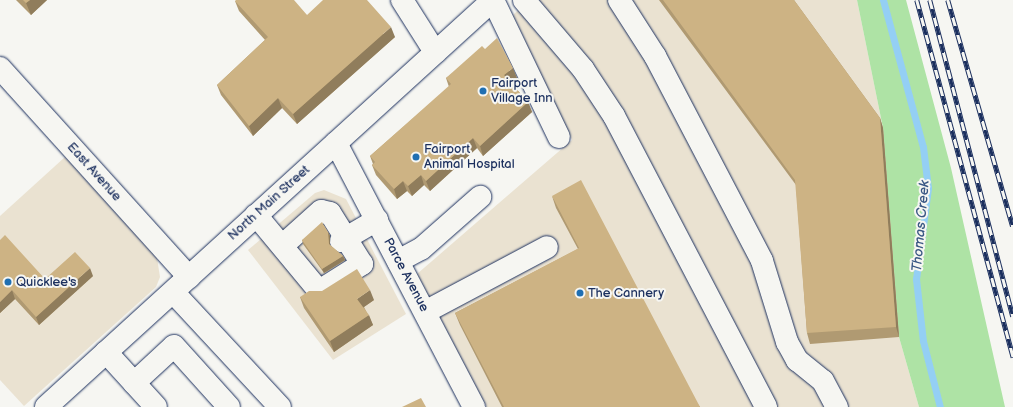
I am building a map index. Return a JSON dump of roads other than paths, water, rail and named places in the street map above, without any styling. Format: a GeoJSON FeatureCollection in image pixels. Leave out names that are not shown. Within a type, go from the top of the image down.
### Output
{"type":"FeatureCollection","features":[{"type":"Feature","properties":{"kind":"street"},"geometry":{"type":"LineString","coordinates":[[402,0],[435,52]]}},
{"type":"Feature","properties":{"kind":"street"},"geometry":{"type":"LineString","coordinates":[[493,0],[559,137]]}},
{"type":"Feature","properties":{"kind":"street","name":"North Main Street"},"geometry":{"type":"LineString","coordinates":[[53,405],[106,352],[493,0]]}},
{"type":"Feature","properties":{"kind":"street"},"geometry":{"type":"LineString","coordinates":[[524,0],[583,68],[614,116],[766,407]]}},
{"type":"Feature","properties":{"kind":"street"},"geometry":{"type":"LineString","coordinates":[[619,0],[654,56],[762,261],[787,342],[797,360],[823,381],[837,407]]}},
{"type":"Feature","properties":{"kind":"street","name":"East Avenue"},"geometry":{"type":"LineString","coordinates":[[0,68],[189,277]]}},
{"type":"Feature","properties":{"kind":"street","name":"Parce Avenue"},"geometry":{"type":"LineString","coordinates":[[336,143],[474,407]]}},
{"type":"Feature","properties":{"kind":"street"},"geometry":{"type":"LineString","coordinates":[[398,260],[421,249],[480,197]]}},
{"type":"Feature","properties":{"kind":"street"},"geometry":{"type":"LineString","coordinates":[[256,215],[282,246],[307,264],[320,291],[362,264],[344,240],[330,213],[320,211],[282,246]]}},
{"type":"Feature","properties":{"kind":"street"},"geometry":{"type":"LineString","coordinates":[[344,240],[377,220]]}},
{"type":"Feature","properties":{"kind":"street"},"geometry":{"type":"LineString","coordinates":[[425,312],[547,247]]}},
{"type":"Feature","properties":{"kind":"street"},"geometry":{"type":"LineString","coordinates":[[173,292],[280,407]]}},
{"type":"Feature","properties":{"kind":"street"},"geometry":{"type":"LineString","coordinates":[[134,383],[174,346],[229,407]]}},
{"type":"Feature","properties":{"kind":"street"},"geometry":{"type":"LineString","coordinates":[[106,352],[156,407]]}},
{"type":"Feature","properties":{"kind":"waterway","name":"Thomas Creek"},"geometry":{"type":"LineString","coordinates":[[883,0],[923,147],[928,188],[916,279],[923,341],[940,407]]}},
{"type":"Feature","properties":{"kind":"railway"},"geometry":{"type":"LineString","coordinates":[[917,0],[1013,357]]}},
{"type":"Feature","properties":{"kind":"railway"},"geometry":{"type":"LineString","coordinates":[[930,0],[1013,316]]}},
{"type":"Feature","properties":{"kind":"railway"},"geometry":{"type":"LineString","coordinates":[[948,0],[1013,226]]}},
{"type":"Feature","properties":{"kind":"place","name":"Fairport Village Inn"},"geometry":{"type":"Point","coordinates":[483,91]}},
{"type":"Feature","properties":{"kind":"place","name":"Fairport Animal Hospital"},"geometry":{"type":"Point","coordinates":[416,157]}},
{"type":"Feature","properties":{"kind":"place","name":"Quicklee's"},"geometry":{"type":"Point","coordinates":[8,282]}},
{"type":"Feature","properties":{"kind":"place","name":"The Cannery"},"geometry":{"type":"Point","coordinates":[580,293]}}]}
